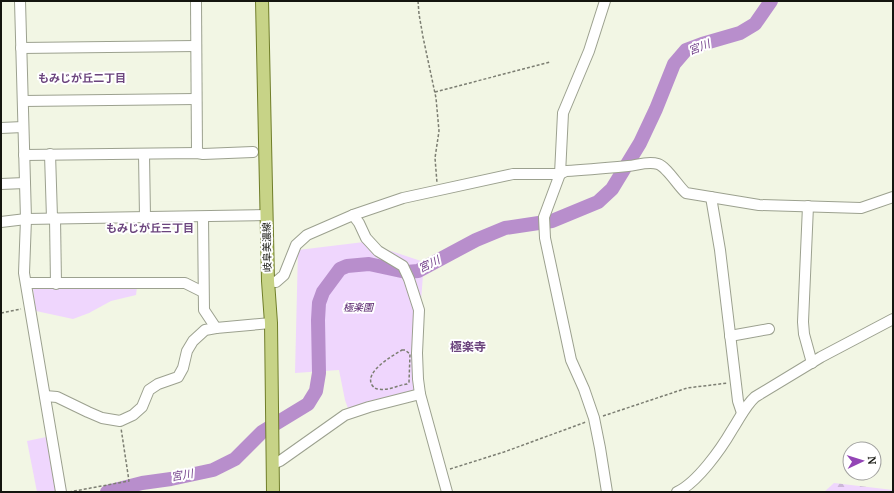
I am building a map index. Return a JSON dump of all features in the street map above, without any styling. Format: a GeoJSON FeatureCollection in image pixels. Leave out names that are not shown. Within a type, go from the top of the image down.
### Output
{"type":"FeatureCollection","features":[{"type":"Feature","properties":{"kind":"main road","name":"岐阜美濃線"},"geometry":{"type":"LineString","coordinates":[[262,1],[268,281],[271,323],[273,492]]}},
{"type":"Feature","properties":{"kind":"street"},"geometry":{"type":"LineString","coordinates":[[20,1],[26,219],[24,264],[26,284],[61,492]]}},
{"type":"Feature","properties":{"kind":"street"},"geometry":{"type":"LineString","coordinates":[[196,1],[197,153]]}},
{"type":"Feature","properties":{"kind":"street"},"geometry":{"type":"LineString","coordinates":[[605,1],[589,51],[563,113],[560,174],[544,217],[546,238],[571,360],[584,388],[594,418],[606,492]]}},
{"type":"Feature","properties":{"kind":"street"},"geometry":{"type":"LineString","coordinates":[[21,48],[196,46]]}},
{"type":"Feature","properties":{"kind":"street"},"geometry":{"type":"LineString","coordinates":[[23,101],[196,100]]}},
{"type":"Feature","properties":{"kind":"street"},"geometry":{"type":"LineString","coordinates":[[1,128],[23,127]]}},
{"type":"Feature","properties":{"kind":"street"},"geometry":{"type":"LineString","coordinates":[[24,155],[203,154],[252,152]]}},
{"type":"Feature","properties":{"kind":"street"},"geometry":{"type":"LineString","coordinates":[[50,154],[56,284]]}},
{"type":"Feature","properties":{"kind":"street"},"geometry":{"type":"LineString","coordinates":[[144,154],[145,217]]}},
{"type":"Feature","properties":{"kind":"street"},"geometry":{"type":"LineString","coordinates":[[268,281],[276,282],[284,275],[296,245],[307,235],[353,215],[403,198],[501,178],[513,174],[560,174],[566,171],[612,168],[645,163],[659,164],[671,175],[679,187],[686,193],[759,205],[861,208],[893,197]]}},
{"type":"Feature","properties":{"kind":"street"},"geometry":{"type":"LineString","coordinates":[[1,184],[25,183]]}},
{"type":"Feature","properties":{"kind":"street"},"geometry":{"type":"LineString","coordinates":[[711,197],[720,250],[738,401],[742,414]]}},
{"type":"Feature","properties":{"kind":"street"},"geometry":{"type":"LineString","coordinates":[[808,206],[802,322],[812,363]]}},
{"type":"Feature","properties":{"kind":"street"},"geometry":{"type":"LineString","coordinates":[[1,222],[53,218],[267,215]]}},
{"type":"Feature","properties":{"kind":"street"},"geometry":{"type":"LineString","coordinates":[[353,215],[359,223],[366,238],[378,251],[403,266],[409,279],[419,310],[417,353],[420,394],[447,492]]}},
{"type":"Feature","properties":{"kind":"street"},"geometry":{"type":"LineString","coordinates":[[204,217],[204,310],[216,328]]}},
{"type":"Feature","properties":{"kind":"street"},"geometry":{"type":"LineString","coordinates":[[26,284],[185,283],[203,292]]}},
{"type":"Feature","properties":{"kind":"street"},"geometry":{"type":"LineString","coordinates":[[677,492],[696,479],[731,432],[747,404],[755,397],[812,363],[893,319]]}},
{"type":"Feature","properties":{"kind":"street"},"geometry":{"type":"LineString","coordinates":[[45,396],[57,397],[102,418],[120,421],[133,415],[142,407],[149,390],[158,384],[178,377],[183,368],[187,351],[193,341],[205,330],[271,323]]}},
{"type":"Feature","properties":{"kind":"street"},"geometry":{"type":"LineString","coordinates":[[730,336],[769,328]]}},
{"type":"Feature","properties":{"kind":"street"},"geometry":{"type":"LineString","coordinates":[[273,464],[280,461],[345,415],[369,406],[420,394]]}},
{"type":"Feature","properties":{"kind":"path"},"geometry":{"type":"LineString","coordinates":[[418,1],[423,37],[435,92],[439,131],[435,158],[437,191]]}},
{"type":"Feature","properties":{"kind":"path"},"geometry":{"type":"LineString","coordinates":[[435,92],[550,62]]}},
{"type":"Feature","properties":{"kind":"path"},"geometry":{"type":"LineString","coordinates":[[1,313],[31,308]]}},
{"type":"Feature","properties":{"kind":"path"},"geometry":{"type":"LineString","coordinates":[[402,350],[405,350],[410,354],[410,375],[407,384],[387,389],[378,390],[373,388],[370,378],[373,372],[381,364],[402,350]]}},
{"type":"Feature","properties":{"kind":"path"},"geometry":{"type":"LineString","coordinates":[[442,472],[504,452],[594,418],[687,388],[736,382]]}},
{"type":"Feature","properties":{"kind":"path"},"geometry":{"type":"LineString","coordinates":[[68,492],[129,481],[120,421]]}},
{"type":"Feature","properties":{"kind":"green space","name":"極楽園"},"geometry":{"type":"Polygon","coordinates":[[[364,242],[424,262],[417,353],[420,394],[350,414],[345,400],[339,370],[295,373],[298,250],[364,242]]]}},
{"type":"Feature","properties":{"kind":"green space"},"geometry":{"type":"Polygon","coordinates":[[[66,287],[137,287],[136,295],[111,301],[89,313],[73,319],[36,311],[33,289],[66,287]]]}},
{"type":"Feature","properties":{"kind":"green space"},"geometry":{"type":"Polygon","coordinates":[[[56,435],[67,492],[37,492],[27,441],[56,435]]]}},
{"type":"Feature","properties":{"kind":"green space"},"geometry":{"type":"Polygon","coordinates":[[[834,483],[893,490],[893,492],[824,492],[834,483]]]}},
{"type":"Feature","properties":{"kind":"waterway","name":"宮川"},"geometry":{"type":"LineString","coordinates":[[107,492],[142,483],[171,479],[213,470],[235,459],[262,432],[308,404],[316,391],[319,373],[319,303],[323,292],[340,269],[347,266],[369,264],[406,272],[418,271],[476,240],[505,228],[552,221],[598,202],[612,189],[640,143],[656,109],[674,64],[686,50],[740,33],[755,24],[771,1]]}},
{"type":"Feature","properties":{"kind":"district","name":"もみじが丘二丁目"},"geometry":{"type":"Point","coordinates":[82,78]}},
{"type":"Feature","properties":{"kind":"district","name":"もみじが丘三丁目"},"geometry":{"type":"Point","coordinates":[150,228]}},
{"type":"Feature","properties":{"kind":"district","name":"極楽寺"},"geometry":{"type":"Point","coordinates":[468,346]}}]}
